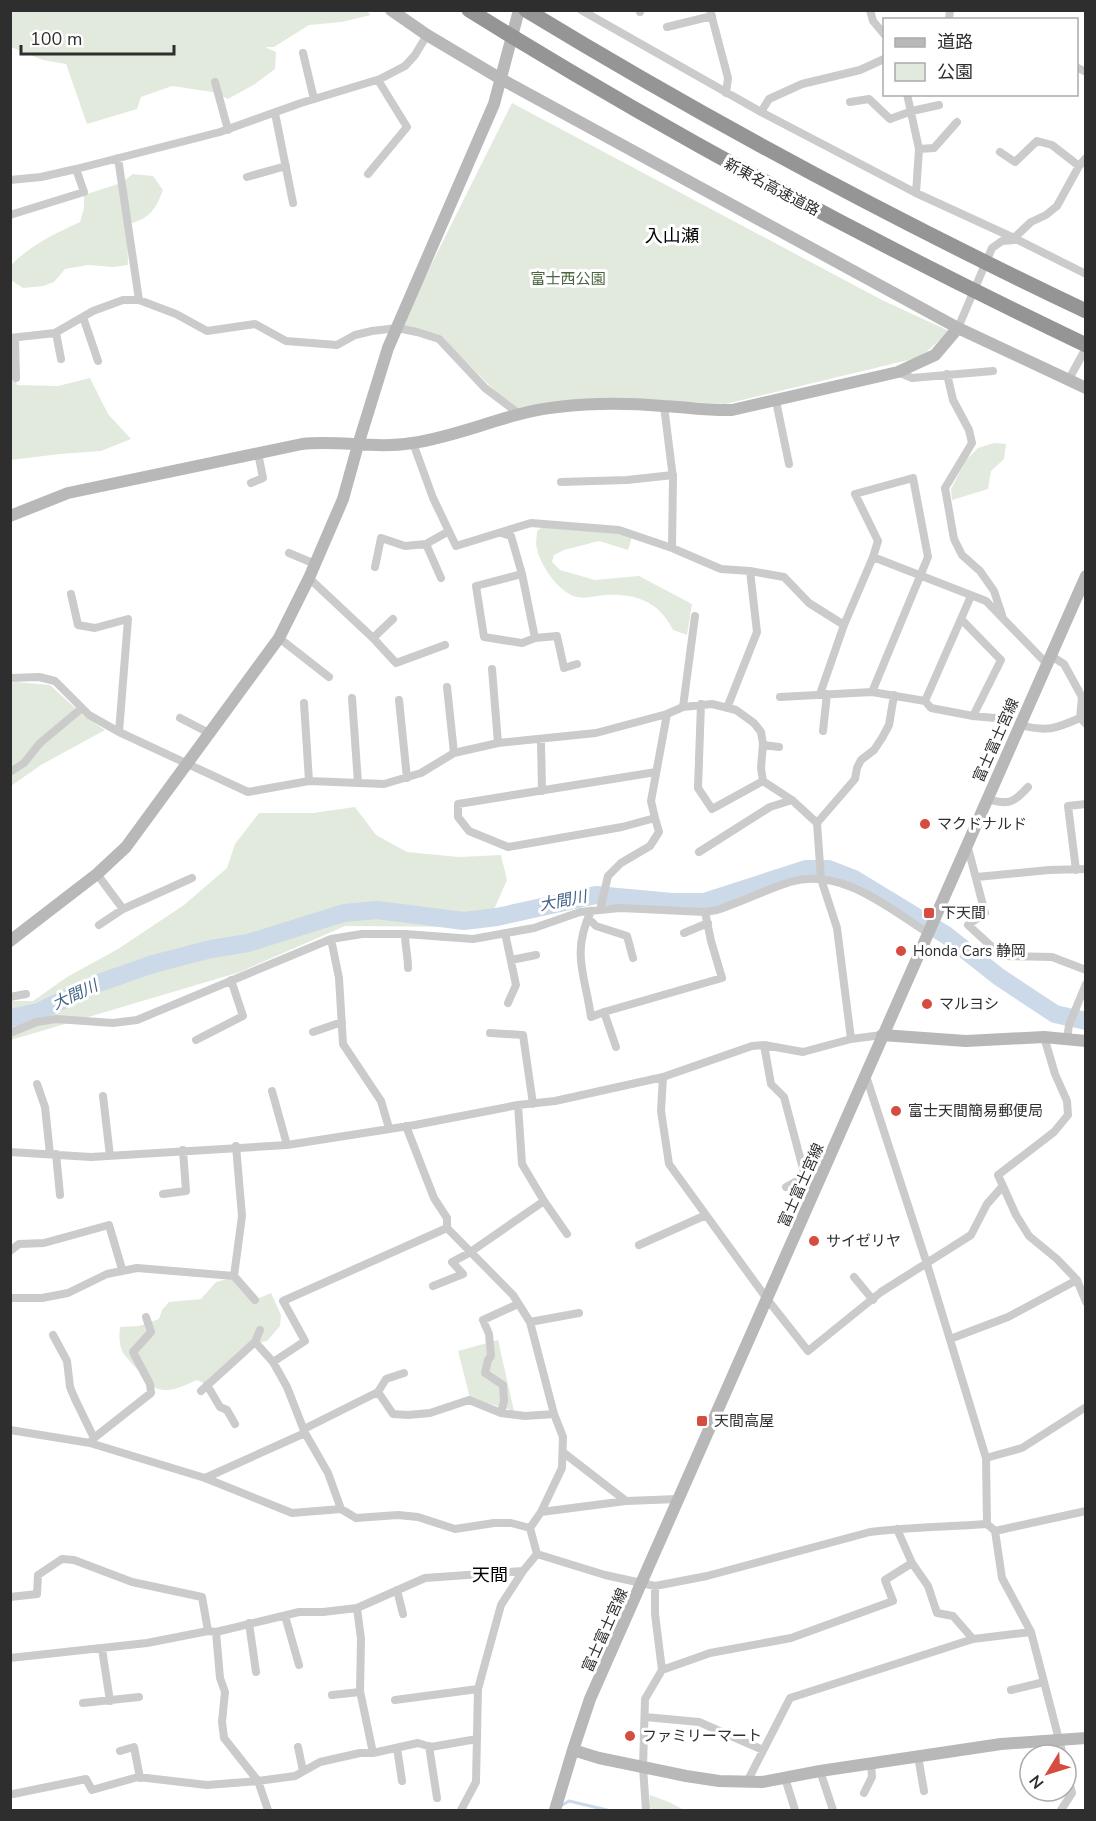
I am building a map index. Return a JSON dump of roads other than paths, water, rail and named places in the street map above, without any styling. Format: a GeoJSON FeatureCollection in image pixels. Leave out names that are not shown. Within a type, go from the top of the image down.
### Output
{"type":"FeatureCollection","features":[{"type":"Feature","properties":{"kind":"highway","name":"新東名高速道路"},"geometry":{"type":"LineString","coordinates":[[469,10],[699,147],[821,213],[1086,347]]}},
{"type":"Feature","properties":{"kind":"highway","name":"新東名高速道路"},"geometry":{"type":"LineString","coordinates":[[526,10],[617,66],[747,139],[1086,311]]}},
{"type":"Feature","properties":{"kind":"street"},"geometry":{"type":"LineString","coordinates":[[391,10],[427,35],[501,79],[958,328],[1086,387]]}},
{"type":"Feature","properties":{"kind":"street"},"geometry":{"type":"LineString","coordinates":[[10,941],[97,874],[138,834],[279,639],[309,578],[343,499],[378,378],[397,328],[495,104],[519,10]]}},
{"type":"Feature","properties":{"kind":"street"},"geometry":{"type":"LineString","coordinates":[[581,10],[761,112],[916,193],[1086,274]]}},
{"type":"Feature","properties":{"kind":"street"},"geometry":{"type":"LineString","coordinates":[[870,10],[873,21],[883,32]]}},
{"type":"Feature","properties":{"kind":"street"},"geometry":{"type":"LineString","coordinates":[[667,27],[711,13],[728,78],[726,93]]}},
{"type":"Feature","properties":{"kind":"street"},"geometry":{"type":"LineString","coordinates":[[10,180],[41,177],[76,169],[228,130],[314,99],[378,80],[405,66],[427,35]]}},
{"type":"Feature","properties":{"kind":"street"},"geometry":{"type":"LineString","coordinates":[[303,53],[314,99]]}},
{"type":"Feature","properties":{"kind":"street"},"geometry":{"type":"LineString","coordinates":[[761,112],[769,99],[802,84],[860,70],[883,60]]}},
{"type":"Feature","properties":{"kind":"street"},"geometry":{"type":"LineString","coordinates":[[368,174],[407,127],[378,80]]}},
{"type":"Feature","properties":{"kind":"street"},"geometry":{"type":"LineString","coordinates":[[215,82],[228,130]]}},
{"type":"Feature","properties":{"kind":"street"},"geometry":{"type":"LineString","coordinates":[[908,96],[919,149],[916,193]]}},
{"type":"Feature","properties":{"kind":"street"},"geometry":{"type":"LineString","coordinates":[[850,102],[870,99],[890,119],[939,105]]}},
{"type":"Feature","properties":{"kind":"street"},"geometry":{"type":"LineString","coordinates":[[275,113],[293,203]]}},
{"type":"Feature","properties":{"kind":"street"},"geometry":{"type":"LineString","coordinates":[[919,149],[934,148],[957,122]]}},
{"type":"Feature","properties":{"kind":"street"},"geometry":{"type":"LineString","coordinates":[[10,516],[68,493],[320,442],[388,446],[413,443],[518,413],[559,406],[664,406],[710,411],[732,410],[898,372],[935,355],[958,328],[992,248],[1002,241],[1015,239],[1031,222],[1057,206],[1083,163],[1052,145],[1037,141],[1015,162],[1000,152]]}},
{"type":"Feature","properties":{"kind":"street"},"geometry":{"type":"LineString","coordinates":[[118,158],[139,300]]}},
{"type":"Feature","properties":{"kind":"street"},"geometry":{"type":"LineString","coordinates":[[247,177],[286,166]]}},
{"type":"Feature","properties":{"kind":"street"},"geometry":{"type":"LineString","coordinates":[[10,215],[84,192],[76,169]]}},
{"type":"Feature","properties":{"kind":"street"},"geometry":{"type":"LineString","coordinates":[[16,378],[13,338],[56,333],[111,304],[123,300],[139,300],[176,314],[207,331],[255,324],[285,341],[337,345],[364,333],[397,328],[417,332],[438,339],[485,388],[518,413]]}},
{"type":"Feature","properties":{"kind":"street"},"geometry":{"type":"LineString","coordinates":[[83,317],[98,361]]}},
{"type":"Feature","properties":{"kind":"street"},"geometry":{"type":"LineString","coordinates":[[56,333],[61,359]]}},
{"type":"Feature","properties":{"kind":"street"},"geometry":{"type":"LineString","coordinates":[[1069,379],[1086,347]]}},
{"type":"Feature","properties":{"kind":"street"},"geometry":{"type":"LineString","coordinates":[[898,372],[912,378],[993,371]]}},
{"type":"Feature","properties":{"kind":"street"},"geometry":{"type":"LineString","coordinates":[[947,374],[953,400],[969,430],[972,443],[945,488],[954,539],[962,555],[980,571],[994,591],[1002,616]]}},
{"type":"Feature","properties":{"kind":"street"},"geometry":{"type":"LineString","coordinates":[[776,401],[789,464]]}},
{"type":"Feature","properties":{"kind":"street"},"geometry":{"type":"LineString","coordinates":[[664,406],[673,475],[672,548]]}},
{"type":"Feature","properties":{"kind":"street"},"geometry":{"type":"LineString","coordinates":[[413,443],[433,498],[456,546],[531,523],[619,530],[721,568],[784,577],[809,603],[844,625]]}},
{"type":"Feature","properties":{"kind":"street"},"geometry":{"type":"LineString","coordinates":[[251,483],[263,478],[258,453]]}},
{"type":"Feature","properties":{"kind":"street"},"geometry":{"type":"LineString","coordinates":[[561,482],[627,480],[673,475]]}},
{"type":"Feature","properties":{"kind":"street"},"geometry":{"type":"LineString","coordinates":[[823,731],[824,694],[844,625],[878,541],[855,494],[913,478],[927,557],[872,692]]}},
{"type":"Feature","properties":{"kind":"street"},"geometry":{"type":"LineString","coordinates":[[375,567],[381,538],[405,546],[426,544],[449,531]]}},
{"type":"Feature","properties":{"kind":"street"},"geometry":{"type":"LineString","coordinates":[[501,533],[511,536],[522,574],[535,638]]}},
{"type":"Feature","properties":{"kind":"street"},"geometry":{"type":"LineString","coordinates":[[426,544],[441,578]]}},
{"type":"Feature","properties":{"kind":"street"},"geometry":{"type":"LineString","coordinates":[[289,553],[315,564]]}},
{"type":"Feature","properties":{"kind":"street"},"geometry":{"type":"LineString","coordinates":[[873,557],[986,601],[1049,660],[1064,664],[1082,698],[1083,721],[1052,729],[1035,729],[1020,725]]}},
{"type":"Feature","properties":{"kind":"street"},"geometry":{"type":"LineString","coordinates":[[727,708],[757,632],[750,571]]}},
{"type":"Feature","properties":{"kind":"street"},"geometry":{"type":"LineString","coordinates":[[522,574],[476,586],[484,637],[522,642],[557,636],[564,668],[578,664]]}},
{"type":"Feature","properties":{"kind":"street","name":"富士富士宮線"},"geometry":{"type":"LineString","coordinates":[[555,1810],[590,1699],[866,1076],[966,843],[1086,576]]}},
{"type":"Feature","properties":{"kind":"street"},"geometry":{"type":"LineString","coordinates":[[309,578],[373,638],[396,663],[444,645]]}},
{"type":"Feature","properties":{"kind":"street"},"geometry":{"type":"LineString","coordinates":[[71,594],[78,625],[95,628],[128,619],[119,732]]}},
{"type":"Feature","properties":{"kind":"street"},"geometry":{"type":"LineString","coordinates":[[925,701],[971,596]]}},
{"type":"Feature","properties":{"kind":"street"},"geometry":{"type":"LineString","coordinates":[[683,707],[695,616]]}},
{"type":"Feature","properties":{"kind":"street"},"geometry":{"type":"LineString","coordinates":[[373,638],[393,619]]}},
{"type":"Feature","properties":{"kind":"street"},"geometry":{"type":"LineString","coordinates":[[962,619],[1001,660],[973,716]]}},
{"type":"Feature","properties":{"kind":"street"},"geometry":{"type":"LineString","coordinates":[[279,639],[329,677]]}},
{"type":"Feature","properties":{"kind":"street"},"geometry":{"type":"LineString","coordinates":[[492,669],[498,743]]}},
{"type":"Feature","properties":{"kind":"street"},"geometry":{"type":"LineString","coordinates":[[10,678],[39,677],[55,681],[89,715],[119,732],[248,792],[309,781],[384,784],[421,773],[454,753],[498,743],[596,733],[667,714],[683,707],[701,704],[712,704],[736,710],[754,723],[761,732],[763,745],[761,768],[764,781],[792,800],[817,823],[821,879],[837,928],[851,1039]]}},
{"type":"Feature","properties":{"kind":"street"},"geometry":{"type":"LineString","coordinates":[[447,687],[454,753]]}},
{"type":"Feature","properties":{"kind":"street"},"geometry":{"type":"LineString","coordinates":[[780,698],[872,692],[925,701],[931,708],[994,718]]}},
{"type":"Feature","properties":{"kind":"street"},"geometry":{"type":"LineString","coordinates":[[817,823],[855,779],[856,768],[861,760],[874,750],[882,738],[889,725],[894,695]]}},
{"type":"Feature","properties":{"kind":"street"},"geometry":{"type":"LineString","coordinates":[[352,698],[358,783]]}},
{"type":"Feature","properties":{"kind":"street"},"geometry":{"type":"LineString","coordinates":[[399,700],[407,778]]}},
{"type":"Feature","properties":{"kind":"street"},"geometry":{"type":"LineString","coordinates":[[304,703],[309,781]]}},
{"type":"Feature","properties":{"kind":"street"},"geometry":{"type":"LineString","coordinates":[[701,704],[698,788],[712,808],[764,781]]}},
{"type":"Feature","properties":{"kind":"street"},"geometry":{"type":"LineString","coordinates":[[10,772],[24,763],[40,743],[82,708]]}},
{"type":"Feature","properties":{"kind":"street"},"geometry":{"type":"LineString","coordinates":[[667,714],[651,801],[659,832],[650,846],[621,862],[608,876],[603,895],[583,927],[579,945],[580,960],[591,1017],[722,978],[705,912]]}},
{"type":"Feature","properties":{"kind":"street"},"geometry":{"type":"LineString","coordinates":[[180,718],[209,733]]}},
{"type":"Feature","properties":{"kind":"street"},"geometry":{"type":"LineString","coordinates":[[541,740],[542,791]]}},
{"type":"Feature","properties":{"kind":"street"},"geometry":{"type":"LineString","coordinates":[[763,745],[779,747]]}},
{"type":"Feature","properties":{"kind":"street"},"geometry":{"type":"LineString","coordinates":[[655,818],[622,827],[508,847],[469,831],[458,817],[458,804],[656,772]]}},
{"type":"Feature","properties":{"kind":"street"},"geometry":{"type":"LineString","coordinates":[[986,799],[1010,803],[1018,799],[1028,788]]}},
{"type":"Feature","properties":{"kind":"street"},"geometry":{"type":"LineString","coordinates":[[699,852],[770,807],[792,800]]}},
{"type":"Feature","properties":{"kind":"street"},"geometry":{"type":"LineString","coordinates":[[977,877],[1081,869],[1068,806],[1086,804]]}},
{"type":"Feature","properties":{"kind":"street"},"geometry":{"type":"LineString","coordinates":[[966,843],[985,913],[968,925],[1002,956],[1052,957],[1086,970]]}},
{"type":"Feature","properties":{"kind":"street"},"geometry":{"type":"LineString","coordinates":[[97,874],[123,909]]}},
{"type":"Feature","properties":{"kind":"street"},"geometry":{"type":"LineString","coordinates":[[99,925],[123,909],[192,878]]}},
{"type":"Feature","properties":{"kind":"street"},"geometry":{"type":"LineString","coordinates":[[10,1033],[37,1022],[56,1019],[113,1023],[137,1020],[331,939],[362,934],[405,934],[472,939],[534,928],[580,912],[593,913],[620,908],[705,912],[732,905],[790,882],[806,879],[821,879],[851,886],[928,933]]}},
{"type":"Feature","properties":{"kind":"street"},"geometry":{"type":"LineString","coordinates":[[593,913],[596,926],[627,936],[633,958]]}},
{"type":"Feature","properties":{"kind":"street"},"geometry":{"type":"LineString","coordinates":[[684,933],[708,923]]}},
{"type":"Feature","properties":{"kind":"street"},"geometry":{"type":"LineString","coordinates":[[505,933],[516,985],[508,1003]]}},
{"type":"Feature","properties":{"kind":"street"},"geometry":{"type":"LineString","coordinates":[[405,934],[408,968]]}},
{"type":"Feature","properties":{"kind":"street"},"geometry":{"type":"LineString","coordinates":[[331,939],[339,978],[343,1044],[381,1101],[389,1128]]}},
{"type":"Feature","properties":{"kind":"street"},"geometry":{"type":"LineString","coordinates":[[511,960],[536,955]]}},
{"type":"Feature","properties":{"kind":"street"},"geometry":{"type":"LineString","coordinates":[[196,1040],[243,1016],[231,980]]}},
{"type":"Feature","properties":{"kind":"street"},"geometry":{"type":"LineString","coordinates":[[1067,1038],[1074,1009],[1086,984]]}},
{"type":"Feature","properties":{"kind":"street"},"geometry":{"type":"LineString","coordinates":[[10,997],[26,994]]}},
{"type":"Feature","properties":{"kind":"street"},"geometry":{"type":"LineString","coordinates":[[604,1012],[616,1047]]}},
{"type":"Feature","properties":{"kind":"street"},"geometry":{"type":"LineString","coordinates":[[313,1032],[342,1022]]}},
{"type":"Feature","properties":{"kind":"street"},"geometry":{"type":"LineString","coordinates":[[490,1033],[523,1035],[533,1104]]}},
{"type":"Feature","properties":{"kind":"street"},"geometry":{"type":"LineString","coordinates":[[10,1152],[91,1157],[236,1146],[287,1145],[555,1101],[663,1077],[752,1046],[764,1045],[803,1052],[851,1039],[882,1035],[966,1041],[1044,1037],[1086,1041]]}},
{"type":"Feature","properties":{"kind":"street"},"geometry":{"type":"LineString","coordinates":[[1044,1037],[1055,1074],[1067,1101],[1068,1115],[1054,1132],[998,1175],[1002,1187],[1029,1236],[1057,1259],[1077,1280],[1086,1302]]}},
{"type":"Feature","properties":{"kind":"street"},"geometry":{"type":"LineString","coordinates":[[764,1045],[771,1084],[784,1096],[806,1180],[814,1191]]}},
{"type":"Feature","properties":{"kind":"street"},"geometry":{"type":"LineString","coordinates":[[866,1076],[927,1264],[986,1458],[987,1524]]}},
{"type":"Feature","properties":{"kind":"street"},"geometry":{"type":"LineString","coordinates":[[663,1077],[661,1111],[669,1164],[767,1299],[808,1351],[873,1300],[971,1235],[987,1204],[1002,1187]]}},
{"type":"Feature","properties":{"kind":"street"},"geometry":{"type":"LineString","coordinates":[[37,1084],[45,1107],[60,1195]]}},
{"type":"Feature","properties":{"kind":"street"},"geometry":{"type":"LineString","coordinates":[[272,1090],[287,1145]]}},
{"type":"Feature","properties":{"kind":"street"},"geometry":{"type":"LineString","coordinates":[[103,1096],[110,1156]]}},
{"type":"Feature","properties":{"kind":"street"},"geometry":{"type":"LineString","coordinates":[[518,1106],[522,1164],[567,1234]]}},
{"type":"Feature","properties":{"kind":"street"},"geometry":{"type":"LineString","coordinates":[[406,1126],[434,1198],[447,1218],[447,1228],[469,1253],[513,1295],[530,1322],[554,1414],[563,1437],[564,1453],[562,1468],[541,1512],[530,1528],[537,1554]]}},
{"type":"Feature","properties":{"kind":"street"},"geometry":{"type":"LineString","coordinates":[[234,1276],[242,1216],[236,1146]]}},
{"type":"Feature","properties":{"kind":"street"},"geometry":{"type":"LineString","coordinates":[[163,1194],[186,1191],[183,1150]]}},
{"type":"Feature","properties":{"kind":"street"},"geometry":{"type":"LineString","coordinates":[[786,1187],[797,1181],[806,1180]]}},
{"type":"Feature","properties":{"kind":"street"},"geometry":{"type":"LineString","coordinates":[[433,1286],[463,1274],[452,1262],[469,1253],[544,1201]]}},
{"type":"Feature","properties":{"kind":"street"},"geometry":{"type":"LineString","coordinates":[[639,1245],[706,1215]]}},
{"type":"Feature","properties":{"kind":"street"},"geometry":{"type":"LineString","coordinates":[[10,1251],[19,1244],[44,1243],[109,1225],[122,1269]]}},
{"type":"Feature","properties":{"kind":"street"},"geometry":{"type":"LineString","coordinates":[[273,1362],[305,1341],[283,1302],[447,1228]]}},
{"type":"Feature","properties":{"kind":"street"},"geometry":{"type":"LineString","coordinates":[[10,1298],[42,1298],[68,1293],[107,1274],[122,1269],[137,1268],[234,1276],[255,1300]]}},
{"type":"Feature","properties":{"kind":"street"},"geometry":{"type":"LineString","coordinates":[[854,1277],[873,1300]]}},
{"type":"Feature","properties":{"kind":"street"},"geometry":{"type":"LineString","coordinates":[[950,1340],[1008,1317],[1077,1280]]}},
{"type":"Feature","properties":{"kind":"street"},"geometry":{"type":"LineString","coordinates":[[501,1413],[504,1401],[503,1385],[485,1373],[491,1356],[489,1334],[483,1320],[518,1304]]}},
{"type":"Feature","properties":{"kind":"street"},"geometry":{"type":"LineString","coordinates":[[530,1322],[579,1313]]}},
{"type":"Feature","properties":{"kind":"street"},"geometry":{"type":"LineString","coordinates":[[92,1441],[151,1393],[150,1384],[133,1352],[151,1332],[146,1317]]}},
{"type":"Feature","properties":{"kind":"street"},"geometry":{"type":"LineString","coordinates":[[236,1424],[227,1410],[220,1407],[204,1388],[255,1342],[260,1330]]}},
{"type":"Feature","properties":{"kind":"street"},"geometry":{"type":"LineString","coordinates":[[53,1335],[67,1361],[73,1393],[92,1441]]}},
{"type":"Feature","properties":{"kind":"street"},"geometry":{"type":"LineString","coordinates":[[255,1342],[273,1362],[287,1387],[305,1431],[328,1473],[341,1509]]}},
{"type":"Feature","properties":{"kind":"street"},"geometry":{"type":"LineString","coordinates":[[206,1478],[305,1431],[378,1392],[386,1378],[404,1373]]}},
{"type":"Feature","properties":{"kind":"street"},"geometry":{"type":"LineString","coordinates":[[378,1392],[393,1414],[408,1416],[430,1413],[469,1400],[501,1413],[525,1416],[554,1414]]}},
{"type":"Feature","properties":{"kind":"street"},"geometry":{"type":"LineString","coordinates":[[986,1458],[1022,1448],[1086,1407]]}},
{"type":"Feature","properties":{"kind":"street"},"geometry":{"type":"LineString","coordinates":[[10,1430],[92,1441],[206,1478],[292,1513],[341,1509],[356,1518],[398,1515],[418,1517],[455,1529],[494,1523],[511,1523],[530,1528]]}},
{"type":"Feature","properties":{"kind":"street"},"geometry":{"type":"LineString","coordinates":[[564,1453],[626,1501]]}},
{"type":"Feature","properties":{"kind":"street"},"geometry":{"type":"LineString","coordinates":[[541,1512],[626,1501],[678,1499]]}},
{"type":"Feature","properties":{"kind":"street"},"geometry":{"type":"LineString","coordinates":[[995,1531],[1086,1511]]}},
{"type":"Feature","properties":{"kind":"street"},"geometry":{"type":"LineString","coordinates":[[537,1554],[605,1575],[655,1586],[707,1576],[845,1537],[897,1528],[938,1528],[987,1524],[995,1531],[1002,1578],[1031,1632],[1059,1741]]}},
{"type":"Feature","properties":{"kind":"street"},"geometry":{"type":"LineString","coordinates":[[897,1528],[912,1563],[927,1586],[937,1613],[953,1616],[973,1639]]}},
{"type":"Feature","properties":{"kind":"street"},"geometry":{"type":"LineString","coordinates":[[461,1810],[476,1782],[478,1689],[501,1605],[537,1554]]}},
{"type":"Feature","properties":{"kind":"street"},"geometry":{"type":"LineString","coordinates":[[10,1597],[38,1594],[38,1575],[62,1559],[74,1560],[132,1582],[202,1597],[225,1692],[222,1722],[224,1738],[258,1781],[268,1810]]}},
{"type":"Feature","properties":{"kind":"street"},"geometry":{"type":"LineString","coordinates":[[662,1670],[710,1653],[791,1638],[893,1601],[885,1580],[912,1563]]}},
{"type":"Feature","properties":{"kind":"street"},"geometry":{"type":"LineString","coordinates":[[10,1658],[147,1644],[299,1612],[357,1608],[425,1578],[523,1571]]}},
{"type":"Feature","properties":{"kind":"street"},"geometry":{"type":"LineString","coordinates":[[646,1806],[643,1767],[645,1699],[662,1670],[655,1614],[655,1586]]}},
{"type":"Feature","properties":{"kind":"street"},"geometry":{"type":"LineString","coordinates":[[397,1590],[403,1614]]}},
{"type":"Feature","properties":{"kind":"street"},"geometry":{"type":"LineString","coordinates":[[357,1608],[361,1639],[360,1692],[373,1753]]}},
{"type":"Feature","properties":{"kind":"street"},"geometry":{"type":"LineString","coordinates":[[285,1616],[299,1665]]}},
{"type":"Feature","properties":{"kind":"street"},"geometry":{"type":"LineString","coordinates":[[249,1623],[256,1672]]}},
{"type":"Feature","properties":{"kind":"street"},"geometry":{"type":"LineString","coordinates":[[747,1782],[790,1698],[973,1639],[1031,1632]]}},
{"type":"Feature","properties":{"kind":"street"},"geometry":{"type":"LineString","coordinates":[[102,1649],[110,1701]]}},
{"type":"Feature","properties":{"kind":"street"},"geometry":{"type":"LineString","coordinates":[[1011,1690],[1044,1682]]}},
{"type":"Feature","properties":{"kind":"street"},"geometry":{"type":"LineString","coordinates":[[395,1700],[478,1689]]}},
{"type":"Feature","properties":{"kind":"street"},"geometry":{"type":"LineString","coordinates":[[332,1695],[360,1692]]}},
{"type":"Feature","properties":{"kind":"street"},"geometry":{"type":"LineString","coordinates":[[83,1703],[139,1697]]}},
{"type":"Feature","properties":{"kind":"street"},"geometry":{"type":"LineString","coordinates":[[645,1717],[699,1722],[763,1750]]}},
{"type":"Feature","properties":{"kind":"street"},"geometry":{"type":"LineString","coordinates":[[573,1750],[599,1758],[719,1781],[762,1782],[1001,1744],[1086,1738]]}},
{"type":"Feature","properties":{"kind":"street"},"geometry":{"type":"LineString","coordinates":[[13,1794],[86,1779],[92,1790],[140,1778],[207,1785],[258,1781],[294,1776],[321,1762],[360,1753],[373,1753],[418,1743],[429,1746],[477,1739]]}},
{"type":"Feature","properties":{"kind":"street"},"geometry":{"type":"LineString","coordinates":[[429,1746],[437,1798]]}},
{"type":"Feature","properties":{"kind":"street"},"geometry":{"type":"LineString","coordinates":[[120,1752],[134,1747],[140,1778]]}},
{"type":"Feature","properties":{"kind":"street"},"geometry":{"type":"LineString","coordinates":[[298,1747],[303,1772]]}},
{"type":"Feature","properties":{"kind":"street"},"geometry":{"type":"LineString","coordinates":[[397,1748],[402,1781]]}},
{"type":"Feature","properties":{"kind":"street"},"geometry":{"type":"LineString","coordinates":[[918,1756],[924,1791]]}},
{"type":"Feature","properties":{"kind":"street"},"geometry":{"type":"LineString","coordinates":[[864,1793],[872,1777],[871,1763]]}},
{"type":"Feature","properties":{"kind":"street"},"geometry":{"type":"LineString","coordinates":[[820,1771],[833,1810]]}},
{"type":"Feature","properties":{"kind":"street"},"geometry":{"type":"LineString","coordinates":[[785,1778],[795,1810]]}},
{"type":"Feature","properties":{"kind":"waterway","name":"大間川"},"geometry":{"type":"LineString","coordinates":[[10,1018],[38,1012],[96,984],[153,964],[211,949],[248,943],[344,913],[377,910],[464,921],[497,917],[596,895],[672,902],[704,902],[806,869],[828,869],[854,879],[946,935],[999,977],[1055,1014],[1086,1021]]}},
{"type":"Feature","properties":{"kind":"waterway"},"geometry":{"type":"LineString","coordinates":[[559,1807],[569,1801],[607,1810]]}},
{"type":"Feature","properties":{"kind":"place","name":"マクドナルド"},"geometry":{"type":"Point","coordinates":[925,824]}},
{"type":"Feature","properties":{"kind":"place","name":"下天間"},"geometry":{"type":"Point","coordinates":[929,913]}},
{"type":"Feature","properties":{"kind":"place","name":"Honda Cars 静岡"},"geometry":{"type":"Point","coordinates":[901,951]}},
{"type":"Feature","properties":{"kind":"place","name":"マルヨシ"},"geometry":{"type":"Point","coordinates":[927,1004]}},
{"type":"Feature","properties":{"kind":"place","name":"富士天間簡易郵便局"},"geometry":{"type":"Point","coordinates":[896,1111]}},
{"type":"Feature","properties":{"kind":"place","name":"サイゼリヤ"},"geometry":{"type":"Point","coordinates":[814,1241]}},
{"type":"Feature","properties":{"kind":"place","name":"天間高屋"},"geometry":{"type":"Point","coordinates":[702,1421]}},
{"type":"Feature","properties":{"kind":"place","name":"ファミリーマート"},"geometry":{"type":"Point","coordinates":[630,1736]}},
{"type":"Feature","properties":{"kind":"district","name":"入山瀬"},"geometry":{"type":"Point","coordinates":[672,236]}},
{"type":"Feature","properties":{"kind":"district","name":"天間"},"geometry":{"type":"Point","coordinates":[490,1575]}},
{"type":"Feature","properties":{"kind":"park label","name":"富士西公園"},"geometry":{"type":"Point","coordinates":[568,279]}}]}
